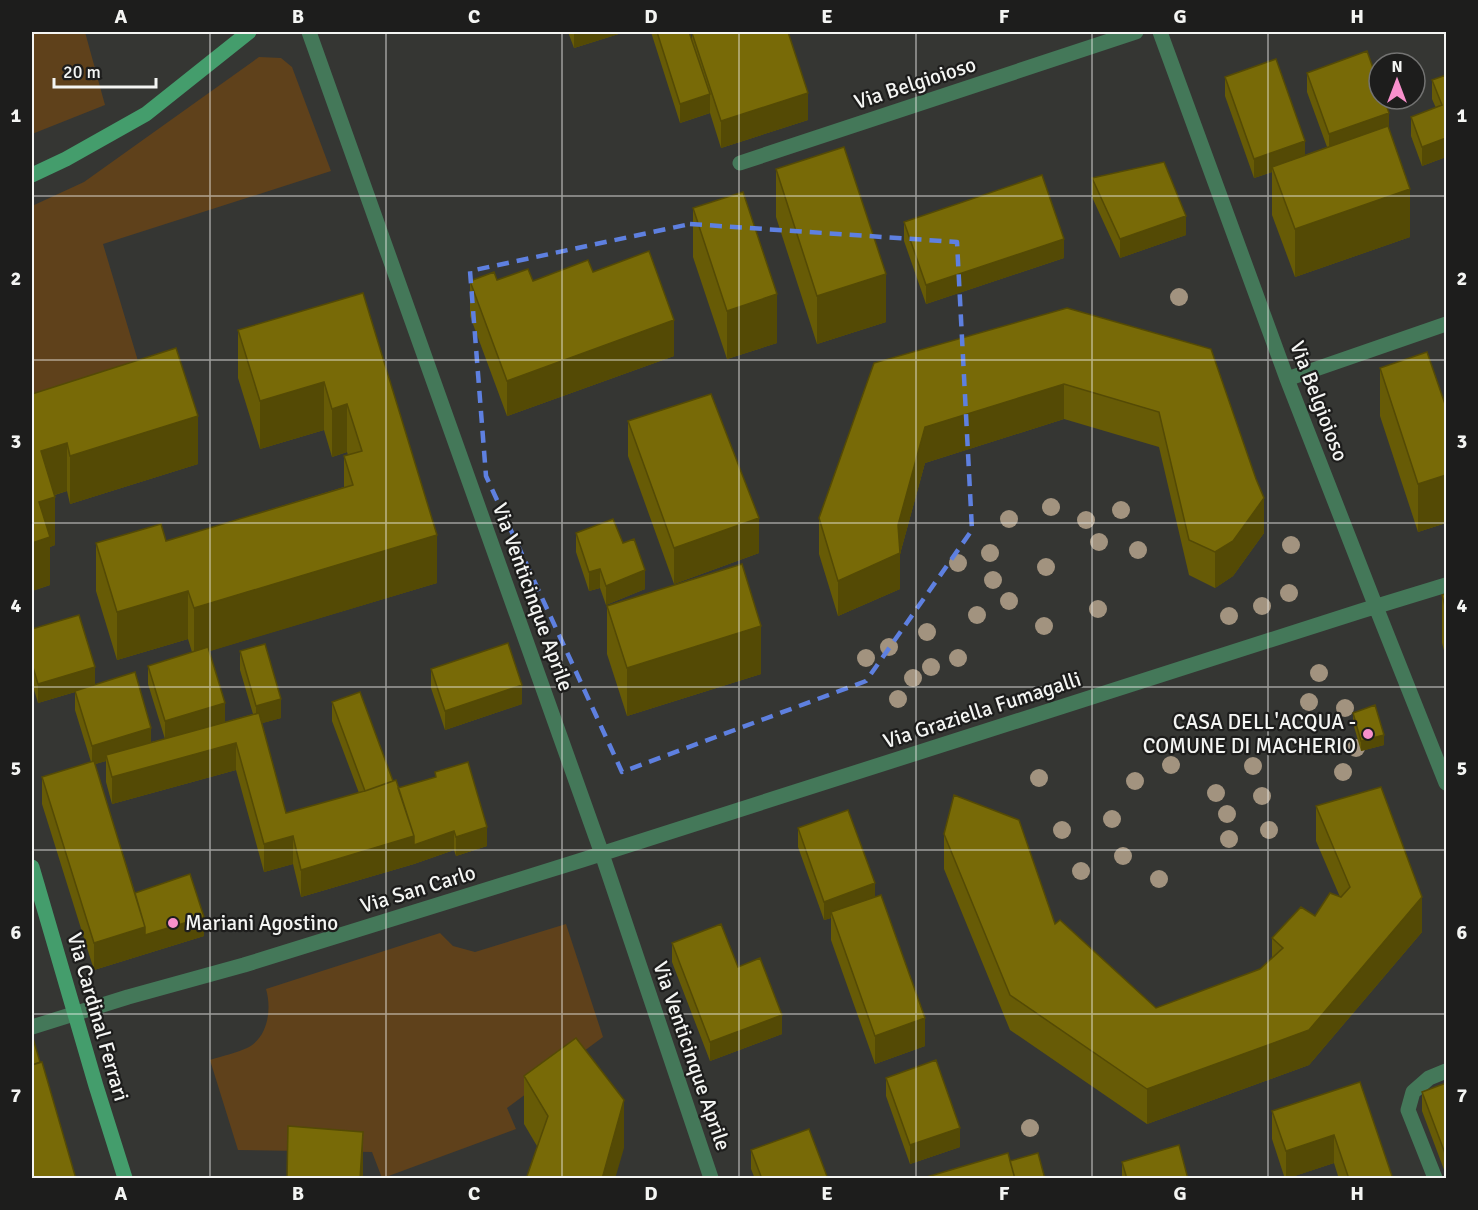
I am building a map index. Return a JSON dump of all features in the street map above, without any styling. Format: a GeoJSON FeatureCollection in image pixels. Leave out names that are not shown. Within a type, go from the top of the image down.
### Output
{"type":"FeatureCollection","features":[{"type":"Feature","properties":{"kind":"street"},"geometry":{"type":"LineString","coordinates":[[32,175],[66,159],[146,114],[249,32]]}},
{"type":"Feature","properties":{"kind":"street","name":"Via Venticinque Aprile"},"geometry":{"type":"LineString","coordinates":[[309,32],[602,854],[711,1179]]}},
{"type":"Feature","properties":{"kind":"street","name":"Via Belgioioso"},"geometry":{"type":"LineString","coordinates":[[740,163],[1136,32]]}},
{"type":"Feature","properties":{"kind":"street","name":"Via Belgioioso"},"geometry":{"type":"LineString","coordinates":[[1160,32],[1287,379],[1446,783]]}},
{"type":"Feature","properties":{"kind":"street"},"geometry":{"type":"LineString","coordinates":[[1287,379],[1446,324]]}},
{"type":"Feature","properties":{"kind":"street","name":"Via Graziella Fumagalli"},"geometry":{"type":"LineString","coordinates":[[602,854],[1446,585]]}},
{"type":"Feature","properties":{"kind":"street","name":"Via San Carlo"},"geometry":{"type":"LineString","coordinates":[[32,1027],[602,854]]}},
{"type":"Feature","properties":{"kind":"street","name":"Via Cardinal Ferrari"},"geometry":{"type":"LineString","coordinates":[[32,867],[125,1179]]}},
{"type":"Feature","properties":{"kind":"street"},"geometry":{"type":"LineString","coordinates":[[1435,1179],[1408,1110],[1413,1092],[1429,1078],[1446,1071]]}},
{"type":"Feature","properties":{"kind":"highlighted area"},"geometry":{"type":"Polygon","coordinates":[[[690,224],[957,242],[972,530],[866,681],[622,772],[486,476],[470,271],[690,224]]]}},
{"type":"Feature","properties":{"kind":"shaded area"},"geometry":{"type":"Polygon","coordinates":[[[32,32],[85,32],[105,105],[32,134],[32,32]]]}},
{"type":"Feature","properties":{"kind":"shaded area"},"geometry":{"type":"Polygon","coordinates":[[[259,57],[281,58],[292,67],[331,171],[103,244],[144,381],[32,413],[32,206],[84,182],[259,57]]]}},
{"type":"Feature","properties":{"kind":"shaded area"},"geometry":{"type":"Polygon","coordinates":[[[566,924],[603,1037],[507,1108],[516,1129],[383,1178],[372,1152],[238,1150],[210,1060],[247,1048],[260,1037],[268,1014],[266,989],[440,933],[453,946],[475,952],[566,924]]]}},
{"type":"Feature","properties":{"kind":"building"},"geometry":{"type":"Polygon","coordinates":[[[657,32],[689,32],[710,94],[680,104],[657,32]]]}},
{"type":"Feature","properties":{"kind":"building"},"geometry":{"type":"Polygon","coordinates":[[[788,32],[808,93],[721,121],[692,33],[788,32]]]}},
{"type":"Feature","properties":{"kind":"building"},"geometry":{"type":"Polygon","coordinates":[[[1367,51],[1367,111],[1388,111],[1389,113],[1329,134],[1307,73],[1367,51]]]}},
{"type":"Feature","properties":{"kind":"building"},"geometry":{"type":"Polygon","coordinates":[[[1276,59],[1305,141],[1254,159],[1225,77],[1276,59]]]}},
{"type":"Feature","properties":{"kind":"building"},"geometry":{"type":"Polygon","coordinates":[[[1446,75],[1446,138],[1422,147],[1411,117],[1442,105],[1432,80],[1446,75]]]}},
{"type":"Feature","properties":{"kind":"building"},"geometry":{"type":"Polygon","coordinates":[[[1388,126],[1410,189],[1295,229],[1272,167],[1388,126]]]}},
{"type":"Feature","properties":{"kind":"building"},"geometry":{"type":"Polygon","coordinates":[[[844,147],[886,274],[817,296],[776,169],[844,147]]]}},
{"type":"Feature","properties":{"kind":"building"},"geometry":{"type":"Polygon","coordinates":[[[1164,162],[1186,216],[1120,239],[1092,178],[1164,162]]]}},
{"type":"Feature","properties":{"kind":"building"},"geometry":{"type":"Polygon","coordinates":[[[1042,175],[1064,239],[926,285],[904,222],[1042,175]]]}},
{"type":"Feature","properties":{"kind":"building"},"geometry":{"type":"Polygon","coordinates":[[[743,192],[777,294],[727,311],[693,208],[743,192]]]}},
{"type":"Feature","properties":{"kind":"building"},"geometry":{"type":"Polygon","coordinates":[[[649,251],[674,320],[507,381],[470,281],[494,272],[497,280],[528,269],[533,281],[588,260],[593,272],[649,251]]]}},
{"type":"Feature","properties":{"kind":"building"},"geometry":{"type":"Polygon","coordinates":[[[363,293],[437,535],[194,608],[188,591],[117,612],[96,543],[161,524],[166,541],[353,485],[344,456],[362,451],[347,404],[332,409],[324,382],[260,401],[238,330],[363,293]]]}},
{"type":"Feature","properties":{"kind":"building"},"geometry":{"type":"Polygon","coordinates":[[[1067,308],[1211,349],[1264,498],[1233,541],[1215,552],[1189,540],[1159,412],[1064,384],[925,427],[898,525],[900,553],[838,581],[819,518],[874,363],[1067,308]]]}},
{"type":"Feature","properties":{"kind":"building"},"geometry":{"type":"Polygon","coordinates":[[[176,348],[198,416],[70,456],[67,443],[41,451],[55,497],[39,502],[50,537],[32,543],[32,394],[176,348]]]}},
{"type":"Feature","properties":{"kind":"building"},"geometry":{"type":"Polygon","coordinates":[[[1427,352],[1446,407],[1446,475],[1418,484],[1380,368],[1427,352]]]}},
{"type":"Feature","properties":{"kind":"building"},"geometry":{"type":"Polygon","coordinates":[[[711,394],[759,518],[674,548],[628,421],[711,394]]]}},
{"type":"Feature","properties":{"kind":"building"},"geometry":{"type":"Polygon","coordinates":[[[613,519],[623,543],[634,539],[645,570],[606,586],[600,569],[589,572],[576,533],[613,519]]]}},
{"type":"Feature","properties":{"kind":"building"},"geometry":{"type":"Polygon","coordinates":[[[742,564],[761,626],[627,668],[607,606],[742,564]]]}},
{"type":"Feature","properties":{"kind":"building"},"geometry":{"type":"Polygon","coordinates":[[[1446,594],[1446,610],[1442,595],[1446,594]]]}},
{"type":"Feature","properties":{"kind":"building"},"geometry":{"type":"Polygon","coordinates":[[[79,615],[95,667],[38,684],[32,664],[32,629],[79,615]]]}},
{"type":"Feature","properties":{"kind":"building"},"geometry":{"type":"Polygon","coordinates":[[[508,643],[522,685],[445,711],[431,669],[508,643]]]}},
{"type":"Feature","properties":{"kind":"building"},"geometry":{"type":"Polygon","coordinates":[[[265,644],[281,699],[256,706],[240,651],[265,644]]]}},
{"type":"Feature","properties":{"kind":"building"},"geometry":{"type":"Polygon","coordinates":[[[208,647],[225,703],[165,721],[148,666],[208,647]]]}},
{"type":"Feature","properties":{"kind":"building"},"geometry":{"type":"Polygon","coordinates":[[[135,672],[151,728],[92,746],[75,691],[135,672]]]}},
{"type":"Feature","properties":{"kind":"building"},"geometry":{"type":"Polygon","coordinates":[[[360,692],[393,781],[365,791],[332,702],[360,692]]]}},
{"type":"Feature","properties":{"kind":"building","name":"CASA DELL'ACQUA - COMUNE DI MACHERIO"},"geometry":{"type":"Polygon","coordinates":[[[1375,705],[1384,735],[1361,741],[1353,713],[1375,705]]]}},
{"type":"Feature","properties":{"kind":"building"},"geometry":{"type":"Polygon","coordinates":[[[259,713],[286,813],[396,780],[414,836],[301,870],[293,836],[264,844],[236,743],[112,777],[106,755],[259,713]]]}},
{"type":"Feature","properties":{"kind":"building"},"geometry":{"type":"Polygon","coordinates":[[[94,761],[145,927],[94,943],[42,777],[94,761]]]}},
{"type":"Feature","properties":{"kind":"building"},"geometry":{"type":"Polygon","coordinates":[[[468,762],[487,827],[456,837],[454,831],[414,845],[414,836],[398,788],[436,777],[435,772],[468,762]]]}},
{"type":"Feature","properties":{"kind":"building"},"geometry":{"type":"Polygon","coordinates":[[[1381,787],[1422,897],[1309,1030],[1147,1089],[1010,995],[944,834],[954,795],[1019,820],[1055,924],[1060,920],[1156,1008],[1260,969],[1283,948],[1272,938],[1301,907],[1315,916],[1330,893],[1341,897],[1350,887],[1316,806],[1381,787]]]}},
{"type":"Feature","properties":{"kind":"building"},"geometry":{"type":"Polygon","coordinates":[[[848,810],[875,883],[824,902],[798,828],[848,810]]]}},
{"type":"Feature","properties":{"kind":"building"},"geometry":{"type":"Polygon","coordinates":[[[190,874],[204,917],[145,935],[145,927],[135,893],[190,874]]]}},
{"type":"Feature","properties":{"kind":"building"},"geometry":{"type":"Polygon","coordinates":[[[881,895],[925,1018],[875,1036],[831,912],[881,895]]]}},
{"type":"Feature","properties":{"kind":"building"},"geometry":{"type":"Polygon","coordinates":[[[721,924],[738,967],[760,958],[782,1015],[710,1042],[672,943],[721,924]]]}},
{"type":"Feature","properties":{"kind":"building"},"geometry":{"type":"Polygon","coordinates":[[[32,1035],[40,1062],[32,1065],[32,1035]]]}},
{"type":"Feature","properties":{"kind":"building"},"geometry":{"type":"Polygon","coordinates":[[[576,1038],[624,1100],[602,1179],[526,1179],[548,1116],[524,1076],[576,1038]]]}},
{"type":"Feature","properties":{"kind":"building"},"geometry":{"type":"Polygon","coordinates":[[[936,1060],[960,1128],[910,1145],[886,1078],[936,1060]]]}},
{"type":"Feature","properties":{"kind":"building"},"geometry":{"type":"Polygon","coordinates":[[[42,1062],[76,1179],[32,1179],[32,1065],[42,1062]]]}},
{"type":"Feature","properties":{"kind":"building"},"geometry":{"type":"Polygon","coordinates":[[[1360,1082],[1392,1176],[1385,1179],[1349,1179],[1334,1135],[1286,1151],[1272,1111],[1360,1082]]]}},
{"type":"Feature","properties":{"kind":"building"},"geometry":{"type":"Polygon","coordinates":[[[1446,1083],[1446,1156],[1422,1092],[1446,1083]]]}},
{"type":"Feature","properties":{"kind":"building"},"geometry":{"type":"Polygon","coordinates":[[[288,1126],[363,1132],[360,1179],[287,1179],[288,1126]]]}},
{"type":"Feature","properties":{"kind":"building"},"geometry":{"type":"Polygon","coordinates":[[[809,1129],[828,1179],[762,1179],[751,1150],[809,1129]]]}},
{"type":"Feature","properties":{"kind":"building"},"geometry":{"type":"Polygon","coordinates":[[[1179,1145],[1188,1179],[1127,1179],[1122,1162],[1179,1145]]]}},
{"type":"Feature","properties":{"kind":"building"},"geometry":{"type":"Polygon","coordinates":[[[1008,1153],[1015,1179],[920,1179],[1008,1153]]]}},
{"type":"Feature","properties":{"kind":"building"},"geometry":{"type":"Polygon","coordinates":[[[1038,1153],[1045,1179],[1015,1179],[1010,1161],[1038,1153]]]}},
{"type":"Feature","properties":{"kind":"place","name":"CASA DELL'ACQUA - COMUNE DI MACHERIO"},"geometry":{"type":"Point","coordinates":[1368,734]}},
{"type":"Feature","properties":{"kind":"place","name":"Mariani Agostino"},"geometry":{"type":"Point","coordinates":[173,923]}}]}
